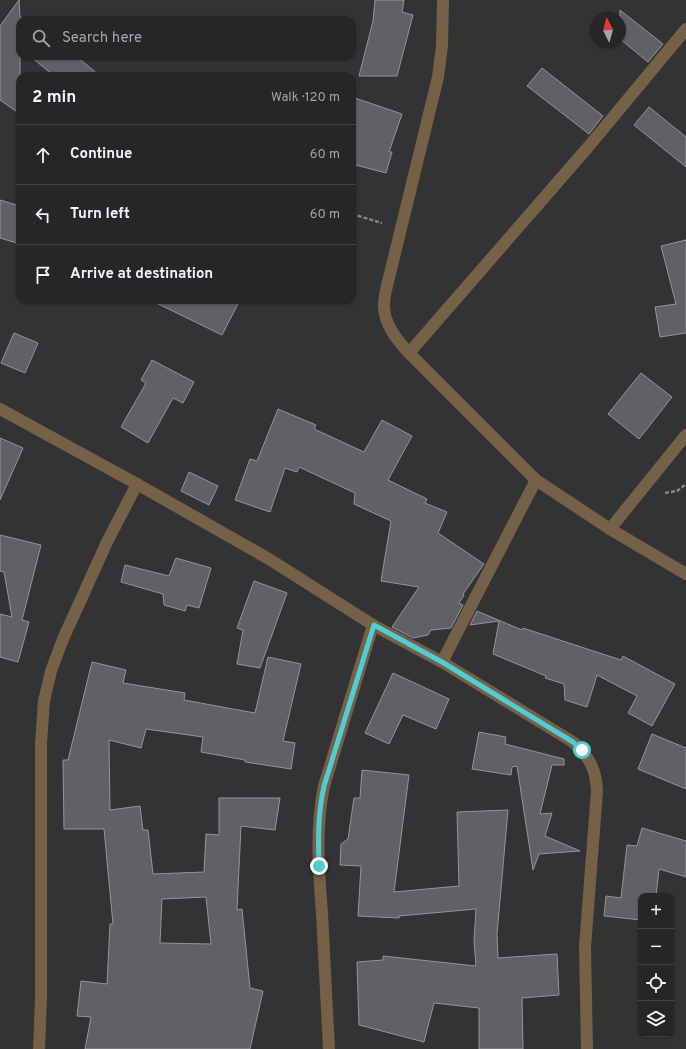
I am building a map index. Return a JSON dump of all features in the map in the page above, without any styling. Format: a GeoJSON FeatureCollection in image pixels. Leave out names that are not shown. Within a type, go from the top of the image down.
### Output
{"type":"FeatureCollection","features":[{"type":"Feature","properties":{"kind":"street"},"geometry":{"type":"LineString","coordinates":[[443,0],[442,46],[438,78],[386,290],[384,306],[388,324],[396,338],[409,353],[536,480],[610,529],[686,574]]}},
{"type":"Feature","properties":{"kind":"street"},"geometry":{"type":"LineString","coordinates":[[409,353],[590,146],[686,29]]}},
{"type":"Feature","properties":{"kind":"street"},"geometry":{"type":"LineString","coordinates":[[0,409],[269,559],[374,625],[442,662],[573,742],[582,750],[589,760],[596,776],[597,791],[585,947],[587,1049]]}},
{"type":"Feature","properties":{"kind":"street"},"geometry":{"type":"LineString","coordinates":[[610,529],[686,434]]}},
{"type":"Feature","properties":{"kind":"street"},"geometry":{"type":"LineString","coordinates":[[442,662],[536,480]]}},
{"type":"Feature","properties":{"kind":"street"},"geometry":{"type":"LineString","coordinates":[[39,1049],[41,999],[41,743],[44,701],[51,671],[63,639],[107,542],[136,484]]}},
{"type":"Feature","properties":{"kind":"street"},"geometry":{"type":"LineString","coordinates":[[329,1049],[319,866],[318,832],[320,806],[324,786],[374,625]]}},
{"type":"Feature","properties":{"kind":"path"},"geometry":{"type":"LineString","coordinates":[[356,215],[402,229]]}},
{"type":"Feature","properties":{"kind":"building"},"geometry":{"type":"Polygon","coordinates":[[[19,0],[20,16],[16,16],[16,60],[20,60],[20,72],[16,72],[16,111],[0,100],[0,26],[19,0]]]}},
{"type":"Feature","properties":{"kind":"building"},"geometry":{"type":"Polygon","coordinates":[[[375,0],[404,0],[402,12],[413,15],[397,76],[359,76],[373,21],[375,0]]]}},
{"type":"Feature","properties":{"kind":"building"},"geometry":{"type":"Polygon","coordinates":[[[626,15],[663,44],[648,62],[626,44],[626,15]]]}},
{"type":"Feature","properties":{"kind":"building"},"geometry":{"type":"Polygon","coordinates":[[[35,60],[81,60],[95,72],[49,72],[35,60]]]}},
{"type":"Feature","properties":{"kind":"building"},"geometry":{"type":"Polygon","coordinates":[[[542,68],[603,116],[589,134],[527,86],[542,68]]]}},
{"type":"Feature","properties":{"kind":"building"},"geometry":{"type":"Polygon","coordinates":[[[356,98],[402,114],[389,152],[392,152],[386,173],[356,165],[356,98]]]}},
{"type":"Feature","properties":{"kind":"building"},"geometry":{"type":"Polygon","coordinates":[[[649,107],[686,137],[686,167],[634,125],[649,107]]]}},
{"type":"Feature","properties":{"kind":"building"},"geometry":{"type":"Polygon","coordinates":[[[0,200],[16,205],[16,243],[0,238],[0,200]]]}},
{"type":"Feature","properties":{"kind":"building"},"geometry":{"type":"Polygon","coordinates":[[[686,240],[686,333],[660,337],[655,307],[676,304],[661,246],[686,240]]]}},
{"type":"Feature","properties":{"kind":"building"},"geometry":{"type":"Polygon","coordinates":[[[158,304],[238,304],[222,335],[158,304]]]}},
{"type":"Feature","properties":{"kind":"building"},"geometry":{"type":"Polygon","coordinates":[[[14,333],[38,343],[25,373],[1,363],[14,333]]]}},
{"type":"Feature","properties":{"kind":"building"},"geometry":{"type":"Polygon","coordinates":[[[152,360],[194,382],[183,403],[173,398],[148,443],[121,427],[146,383],[141,380],[152,360]]]}},
{"type":"Feature","properties":{"kind":"building"},"geometry":{"type":"Polygon","coordinates":[[[641,373],[672,397],[639,439],[608,414],[641,373]]]}},
{"type":"Feature","properties":{"kind":"building"},"geometry":{"type":"Polygon","coordinates":[[[278,409],[316,425],[314,429],[364,452],[382,420],[412,436],[388,480],[427,499],[425,503],[447,512],[438,533],[484,564],[463,594],[464,595],[459,603],[463,605],[451,628],[431,630],[428,635],[413,638],[392,627],[419,587],[381,581],[391,521],[354,504],[355,493],[299,467],[297,472],[285,468],[270,512],[235,500],[250,459],[257,461],[278,409]]]}},
{"type":"Feature","properties":{"kind":"building"},"geometry":{"type":"Polygon","coordinates":[[[0,438],[23,448],[0,500],[0,438]]]}},
{"type":"Feature","properties":{"kind":"building"},"geometry":{"type":"Polygon","coordinates":[[[189,472],[218,486],[209,505],[181,491],[189,472]]]}},
{"type":"Feature","properties":{"kind":"building"},"geometry":{"type":"Polygon","coordinates":[[[0,535],[41,545],[22,620],[29,622],[18,662],[0,657],[0,614],[12,617],[4,572],[0,571],[0,535]]]}},
{"type":"Feature","properties":{"kind":"building"},"geometry":{"type":"Polygon","coordinates":[[[176,558],[211,568],[199,608],[187,605],[185,611],[164,605],[163,594],[121,582],[125,565],[169,576],[176,558]]]}},
{"type":"Feature","properties":{"kind":"building"},"geometry":{"type":"Polygon","coordinates":[[[254,581],[287,593],[260,668],[237,664],[243,630],[237,628],[254,581]]]}},
{"type":"Feature","properties":{"kind":"building"},"geometry":{"type":"Polygon","coordinates":[[[477,611],[522,630],[523,628],[621,660],[623,656],[675,684],[652,726],[628,713],[637,696],[597,675],[587,707],[565,700],[564,684],[545,678],[546,676],[493,654],[499,621],[470,625],[477,611]]]}},
{"type":"Feature","properties":{"kind":"building"},"geometry":{"type":"Polygon","coordinates":[[[268,657],[301,664],[283,741],[295,743],[291,769],[245,762],[245,760],[201,752],[203,737],[146,729],[141,748],[109,740],[110,810],[140,806],[143,830],[148,830],[153,874],[204,872],[206,834],[219,835],[219,798],[280,798],[275,830],[241,826],[237,910],[242,909],[250,988],[263,991],[250,1049],[85,1049],[91,1017],[77,1016],[81,981],[107,984],[110,924],[113,924],[104,829],[64,829],[63,760],[68,760],[92,662],[126,670],[123,683],[185,693],[184,700],[255,713],[268,657]],[[206,897],[162,899],[160,943],[211,944],[206,897]]]}},
{"type":"Feature","properties":{"kind":"building"},"geometry":{"type":"Polygon","coordinates":[[[393,673],[449,699],[436,729],[403,715],[389,744],[365,733],[393,673]]]}},
{"type":"Feature","properties":{"kind":"building"},"geometry":{"type":"Polygon","coordinates":[[[479,732],[506,737],[505,744],[564,759],[564,765],[552,765],[540,814],[552,813],[545,836],[580,851],[539,854],[533,870],[517,766],[512,767],[511,775],[472,769],[479,732]]]}},
{"type":"Feature","properties":{"kind":"building"},"geometry":{"type":"Polygon","coordinates":[[[652,734],[686,748],[686,789],[638,769],[652,734]]]}},
{"type":"Feature","properties":{"kind":"building"},"geometry":{"type":"Polygon","coordinates":[[[362,770],[409,775],[394,892],[459,886],[457,812],[508,810],[497,934],[498,958],[557,954],[559,995],[522,998],[523,1049],[479,1049],[479,1008],[434,1003],[424,1042],[359,1025],[357,962],[383,960],[383,956],[476,966],[474,941],[476,909],[399,916],[399,918],[358,916],[361,866],[340,865],[341,844],[348,839],[354,798],[360,798],[362,770]]]}},
{"type":"Feature","properties":{"kind":"building"},"geometry":{"type":"Polygon","coordinates":[[[642,828],[686,841],[686,877],[659,869],[656,893],[638,893],[638,920],[604,916],[606,896],[621,898],[627,845],[637,846],[642,828]]]}},
{"type":"Feature","properties":{"kind":"route"},"geometry":{"type":"LineString","coordinates":[[319,866],[318,832],[320,806],[324,786],[374,625],[442,662],[573,742],[582,750]]}}]}
